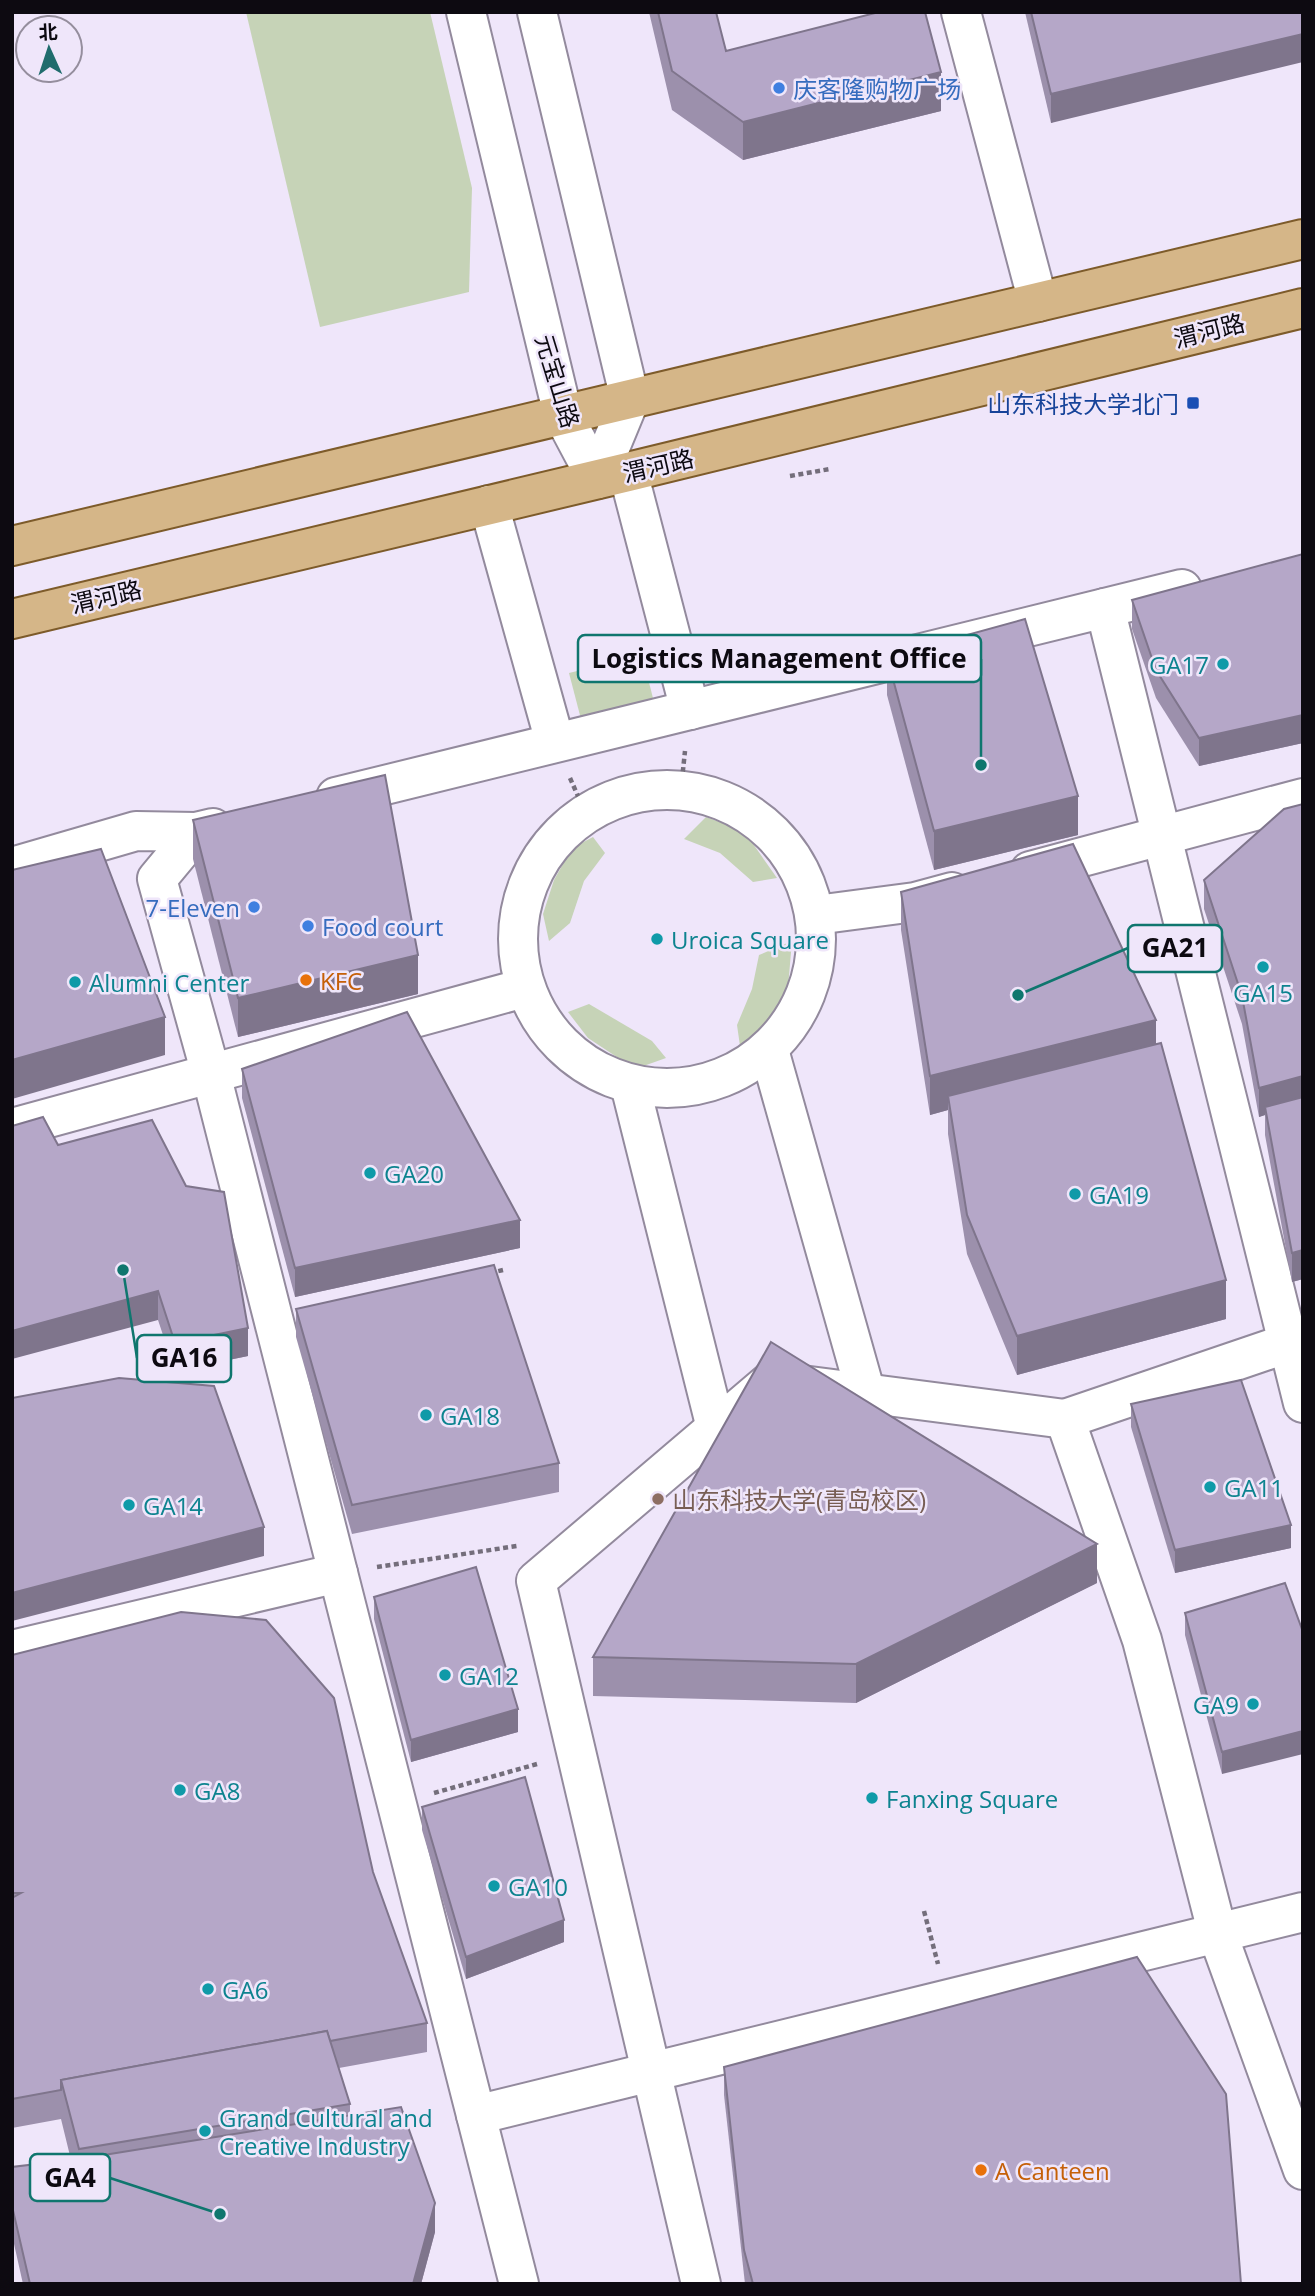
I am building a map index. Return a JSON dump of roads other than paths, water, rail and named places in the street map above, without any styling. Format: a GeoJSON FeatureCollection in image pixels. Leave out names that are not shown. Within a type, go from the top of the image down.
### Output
{"type":"FeatureCollection","features":[{"type":"Feature","properties":{"kind":"main road"},"geometry":{"type":"LineString","coordinates":[[12,546],[1303,239]]}},
{"type":"Feature","properties":{"kind":"main road","name":"渭河路"},"geometry":{"type":"LineString","coordinates":[[12,619],[1303,307]]}},
{"type":"Feature","properties":{"kind":"street","name":"元宝山路"},"geometry":{"type":"LineString","coordinates":[[466,12],[563,415],[613,475]]}},
{"type":"Feature","properties":{"kind":"street"},"geometry":{"type":"LineString","coordinates":[[537,12],[630,399]]}},
{"type":"Feature","properties":{"kind":"street"},"geometry":{"type":"LineString","coordinates":[[961,12],[1038,302]]}},
{"type":"Feature","properties":{"kind":"street","name":"元宝山路"},"geometry":{"type":"LineString","coordinates":[[613,475],[630,399]]}},
{"type":"Feature","properties":{"kind":"street"},"geometry":{"type":"LineString","coordinates":[[613,475],[690,710]]}},
{"type":"Feature","properties":{"kind":"street"},"geometry":{"type":"LineString","coordinates":[[489,505],[555,742]]}},
{"type":"Feature","properties":{"kind":"street"},"geometry":{"type":"LineString","coordinates":[[303,805],[1210,582]]}},
{"type":"Feature","properties":{"kind":"street"},"geometry":{"type":"LineString","coordinates":[[1105,608],[1295,1341],[1303,1403]]}},
{"type":"Feature","properties":{"kind":"street"},"geometry":{"type":"LineString","coordinates":[[681,789],[729,802],[771,830],[801,869],[816,915],[816,964],[799,1011],[769,1050],[727,1076],[703,1083],[679,1088],[630,1085],[585,1065],[548,1032],[524,988],[516,939],[524,890],[548,846],[585,812],[631,793],[681,789]]}},
{"type":"Feature","properties":{"kind":"street"},"geometry":{"type":"LineString","coordinates":[[816,915],[915,902],[1303,798]]}},
{"type":"Feature","properties":{"kind":"street"},"geometry":{"type":"LineString","coordinates":[[12,867],[136,831],[196,832],[250,819]]}},
{"type":"Feature","properties":{"kind":"street"},"geometry":{"type":"LineString","coordinates":[[196,832],[157,879],[211,1074],[519,2284]]}},
{"type":"Feature","properties":{"kind":"street"},"geometry":{"type":"LineString","coordinates":[[12,1128],[524,988]]}},
{"type":"Feature","properties":{"kind":"street"},"geometry":{"type":"LineString","coordinates":[[769,1050],[866,1394]]}},
{"type":"Feature","properties":{"kind":"street"},"geometry":{"type":"LineString","coordinates":[[630,1085],[716,1428]]}},
{"type":"Feature","properties":{"kind":"street"},"geometry":{"type":"LineString","coordinates":[[701,2284],[536,1581],[771,1381],[1065,1419],[1295,1341]]}},
{"type":"Feature","properties":{"kind":"street"},"geometry":{"type":"LineString","coordinates":[[1065,1419],[1142,1640],[1218,1935],[1303,2171]]}},
{"type":"Feature","properties":{"kind":"street"},"geometry":{"type":"LineString","coordinates":[[12,1650],[338,1573]]}},
{"type":"Feature","properties":{"kind":"street"},"geometry":{"type":"LineString","coordinates":[[476,2115],[1303,1912]]}},
{"type":"Feature","properties":{"kind":"place","name":"庆客隆购物广场"},"geometry":{"type":"Point","coordinates":[779,88]}},
{"type":"Feature","properties":{"kind":"place","name":"山东科技大学北门"},"geometry":{"type":"Point","coordinates":[1193,403]}},
{"type":"Feature","properties":{"kind":"place","name":"GA17"},"geometry":{"type":"Point","coordinates":[1223,664]}},
{"type":"Feature","properties":{"kind":"place","name":"Logistics Management Office"},"geometry":{"type":"Point","coordinates":[981,765]}},
{"type":"Feature","properties":{"kind":"place","name":"7-Eleven"},"geometry":{"type":"Point","coordinates":[254,907]}},
{"type":"Feature","properties":{"kind":"place","name":"Food court"},"geometry":{"type":"Point","coordinates":[308,926]}},
{"type":"Feature","properties":{"kind":"place","name":"Uroica Square"},"geometry":{"type":"Point","coordinates":[657,939]}},
{"type":"Feature","properties":{"kind":"place","name":"GA15"},"geometry":{"type":"Point","coordinates":[1263,967]}},
{"type":"Feature","properties":{"kind":"place","name":"KFC"},"geometry":{"type":"Point","coordinates":[306,980]}},
{"type":"Feature","properties":{"kind":"place","name":"Alumni Center"},"geometry":{"type":"Point","coordinates":[75,982]}},
{"type":"Feature","properties":{"kind":"place","name":"GA21"},"geometry":{"type":"Point","coordinates":[1018,995]}},
{"type":"Feature","properties":{"kind":"place","name":"GA20"},"geometry":{"type":"Point","coordinates":[370,1173]}},
{"type":"Feature","properties":{"kind":"place","name":"GA19"},"geometry":{"type":"Point","coordinates":[1075,1194]}},
{"type":"Feature","properties":{"kind":"place","name":"GA16"},"geometry":{"type":"Point","coordinates":[123,1270]}},
{"type":"Feature","properties":{"kind":"place","name":"GA18"},"geometry":{"type":"Point","coordinates":[426,1415]}},
{"type":"Feature","properties":{"kind":"place","name":"GA11"},"geometry":{"type":"Point","coordinates":[1210,1487]}},
{"type":"Feature","properties":{"kind":"place","name":"山东科技大学(青岛校区)"},"geometry":{"type":"Point","coordinates":[658,1499]}},
{"type":"Feature","properties":{"kind":"place","name":"GA14"},"geometry":{"type":"Point","coordinates":[129,1505]}},
{"type":"Feature","properties":{"kind":"place","name":"GA12"},"geometry":{"type":"Point","coordinates":[445,1675]}},
{"type":"Feature","properties":{"kind":"place","name":"GA9"},"geometry":{"type":"Point","coordinates":[1253,1704]}},
{"type":"Feature","properties":{"kind":"place","name":"GA8"},"geometry":{"type":"Point","coordinates":[180,1790]}},
{"type":"Feature","properties":{"kind":"place","name":"Fanxing Square"},"geometry":{"type":"Point","coordinates":[872,1798]}},
{"type":"Feature","properties":{"kind":"place","name":"GA10"},"geometry":{"type":"Point","coordinates":[494,1886]}},
{"type":"Feature","properties":{"kind":"place","name":"GA6"},"geometry":{"type":"Point","coordinates":[208,1989]}},
{"type":"Feature","properties":{"kind":"place","name":"Grand Cultural and Creative Industry"},"geometry":{"type":"Point","coordinates":[205,2131]}},
{"type":"Feature","properties":{"kind":"place","name":"A Canteen"},"geometry":{"type":"Point","coordinates":[981,2170]}},
{"type":"Feature","properties":{"kind":"place","name":"GA4"},"geometry":{"type":"Point","coordinates":[220,2214]}}]}
